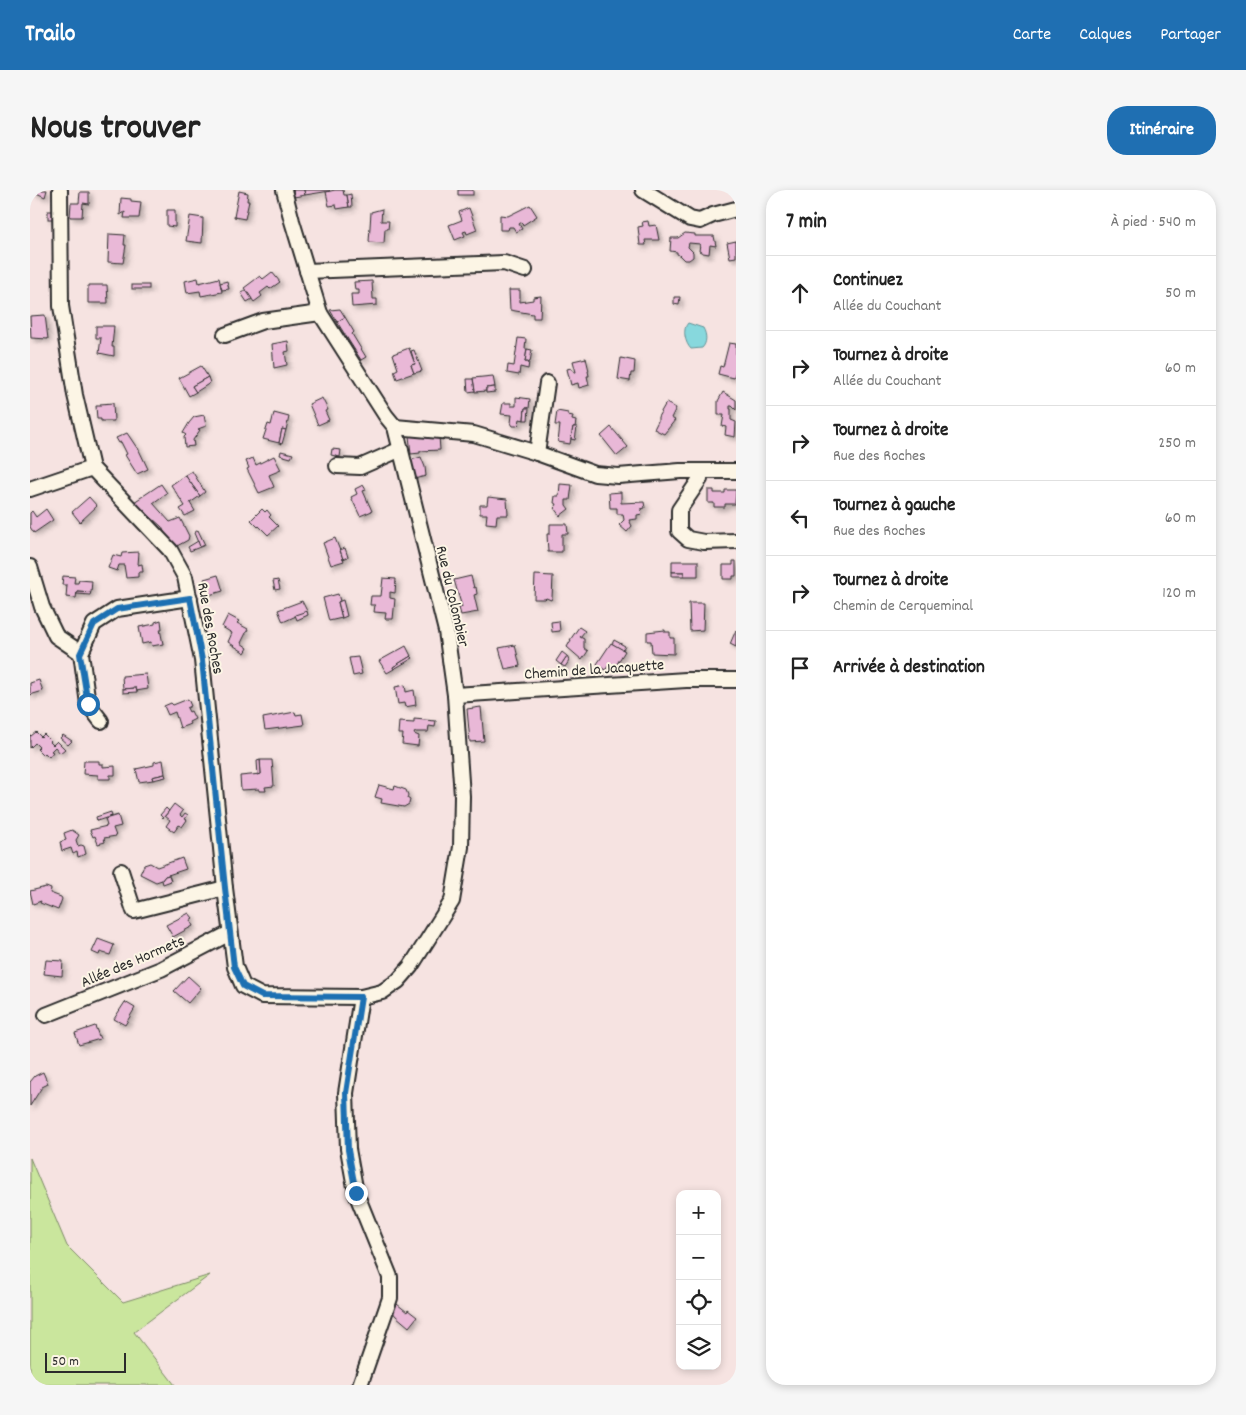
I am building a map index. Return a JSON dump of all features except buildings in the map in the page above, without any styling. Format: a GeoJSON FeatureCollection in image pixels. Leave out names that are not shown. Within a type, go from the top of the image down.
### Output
{"type":"FeatureCollection","features":[{"type":"Feature","properties":{"kind":"street"},"geometry":{"type":"LineString","coordinates":[[30,489],[92,468],[75,395],[61,306],[60,190]]}},
{"type":"Feature","properties":{"kind":"street","name":"Rue du Colombier"},"geometry":{"type":"LineString","coordinates":[[284,190],[320,313],[386,416],[395,426],[446,631],[455,695],[462,796],[462,830],[452,901],[411,966],[398,981],[382,992],[361,997]]}},
{"type":"Feature","properties":{"kind":"street"},"geometry":{"type":"LineString","coordinates":[[643,190],[690,220],[700,221],[713,215],[736,209]]}},
{"type":"Feature","properties":{"kind":"street"},"geometry":{"type":"LineString","coordinates":[[307,271],[504,263],[525,270]]}},
{"type":"Feature","properties":{"kind":"street"},"geometry":{"type":"LineString","coordinates":[[226,336],[263,321],[320,313]]}},
{"type":"Feature","properties":{"kind":"street"},"geometry":{"type":"LineString","coordinates":[[537,453],[547,383]]}},
{"type":"Feature","properties":{"kind":"street"},"geometry":{"type":"LineString","coordinates":[[395,426],[474,434],[537,453],[595,474],[618,476],[680,471],[736,471]]}},
{"type":"Feature","properties":{"kind":"street"},"geometry":{"type":"LineString","coordinates":[[337,466],[360,467],[400,449]]}},
{"type":"Feature","properties":{"kind":"street","name":"Rue des Roches"},"geometry":{"type":"LineString","coordinates":[[92,468],[170,550],[185,577],[202,660],[234,967],[243,986],[262,996],[361,997]]}},
{"type":"Feature","properties":{"kind":"street"},"geometry":{"type":"LineString","coordinates":[[700,471],[700,479],[679,510],[679,531],[688,539],[704,542],[736,541]]}},
{"type":"Feature","properties":{"kind":"street"},"geometry":{"type":"LineString","coordinates":[[30,567],[42,608],[56,636],[80,654]]}},
{"type":"Feature","properties":{"kind":"street"},"geometry":{"type":"LineString","coordinates":[[101,720],[88,704],[80,654],[94,624],[117,609],[190,598]]}},
{"type":"Feature","properties":{"kind":"street","name":"Chemin de la Jacquette"},"geometry":{"type":"LineString","coordinates":[[455,695],[686,680],[736,680]]}},
{"type":"Feature","properties":{"kind":"street"},"geometry":{"type":"LineString","coordinates":[[121,871],[134,911],[225,888]]}},
{"type":"Feature","properties":{"kind":"street","name":"Allée des Hormets"},"geometry":{"type":"LineString","coordinates":[[46,1015],[161,969],[230,933]]}},
{"type":"Feature","properties":{"kind":"street"},"geometry":{"type":"LineString","coordinates":[[360,1385],[390,1298],[390,1277],[356,1193],[348,1150],[346,1093],[361,997]]}},
{"type":"Feature","properties":{"kind":"green space"},"geometry":{"type":"Polygon","coordinates":[[[30,1158],[67,1246],[123,1302],[210,1275],[134,1332],[175,1385],[30,1385],[30,1158]]]}},
{"type":"Feature","properties":{"kind":"water"},"geometry":{"type":"Polygon","coordinates":[[[688,323],[703,328],[706,339],[702,348],[691,349],[689,346],[685,332],[688,323]]]}},
{"type":"Feature","properties":{"kind":"route"},"geometry":{"type":"LineString","coordinates":[[88,704],[80,654],[94,624],[117,609],[190,598],[202,660],[234,967],[243,986],[262,996],[361,997],[346,1093],[348,1150],[356,1193]]}}]}
